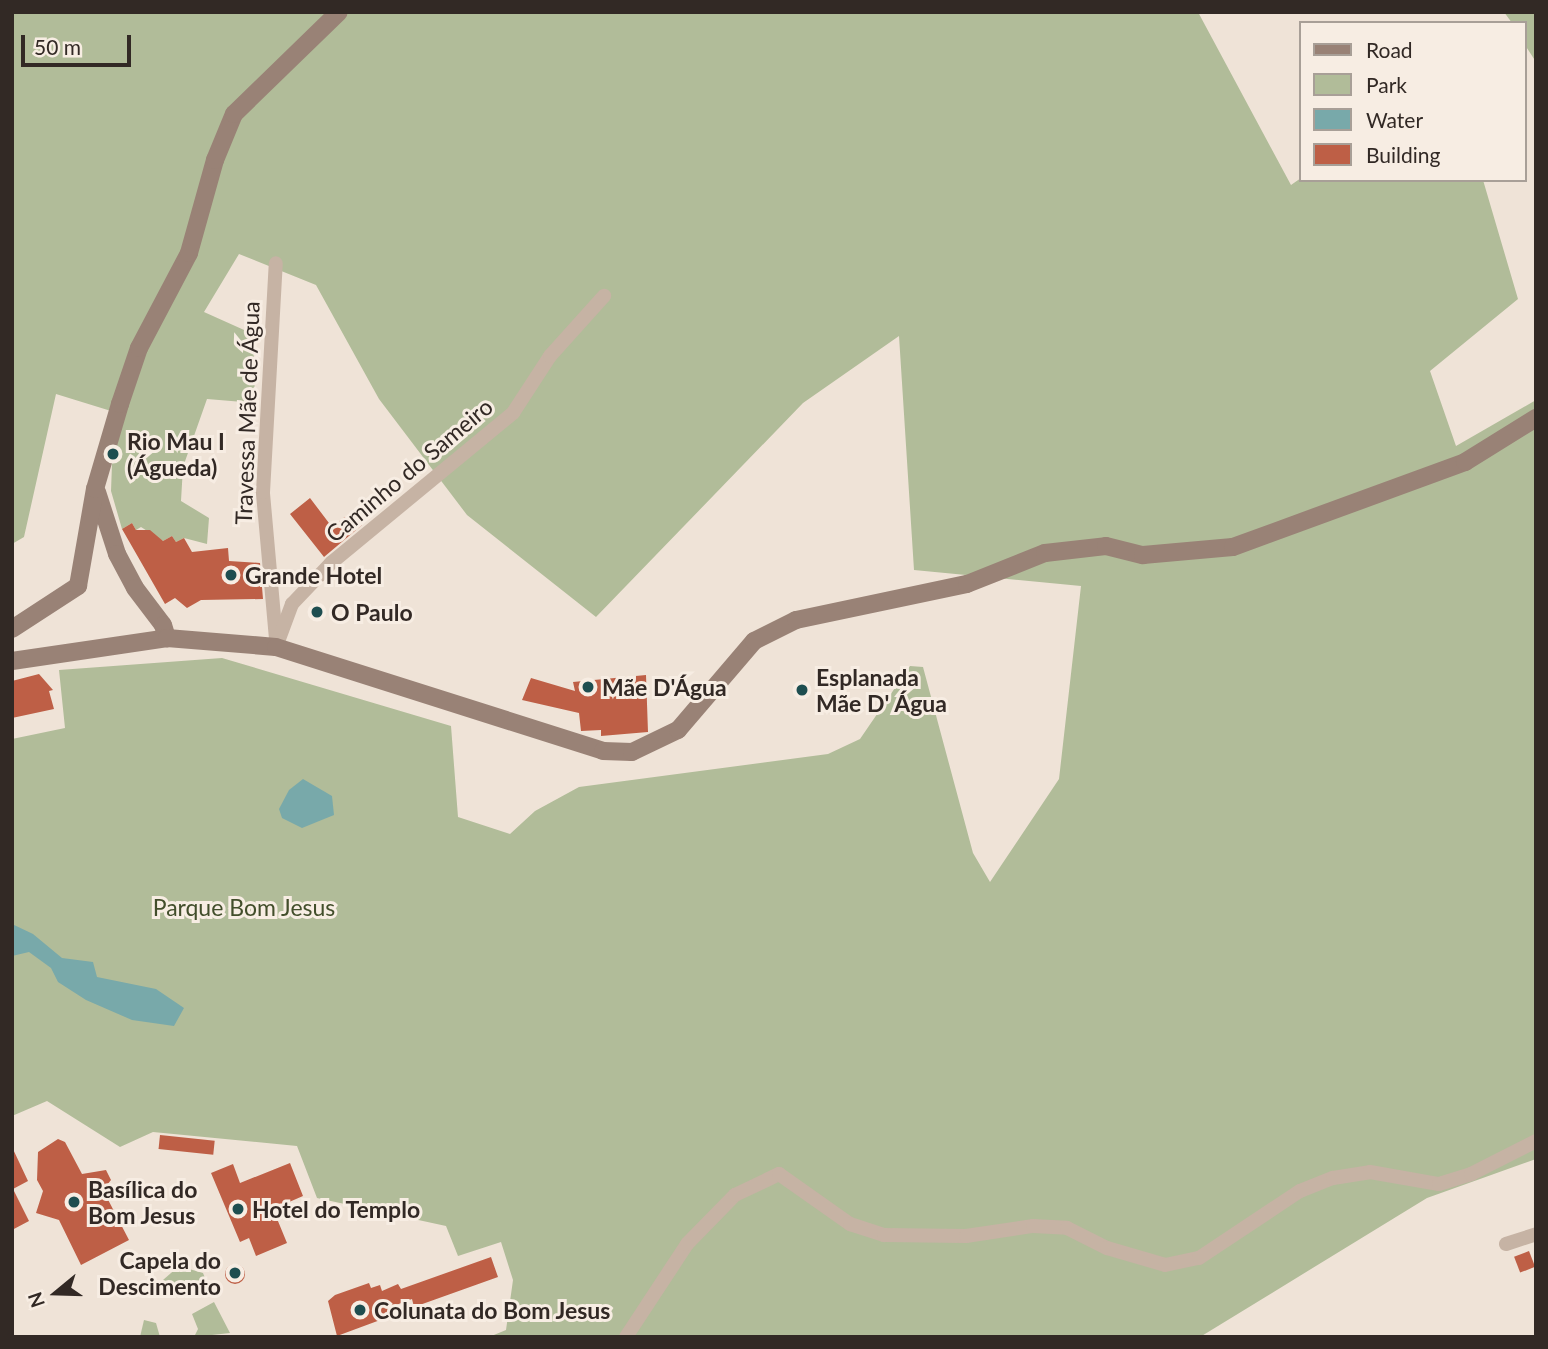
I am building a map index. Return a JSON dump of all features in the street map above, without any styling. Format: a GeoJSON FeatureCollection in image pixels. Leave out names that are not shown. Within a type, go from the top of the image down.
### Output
{"type":"FeatureCollection","features":[{"type":"Feature","properties":{"kind":"main road"},"geometry":{"type":"LineString","coordinates":[[12,629],[78,586],[95,489],[139,348],[189,253],[215,160],[234,114],[338,12]]}},
{"type":"Feature","properties":{"kind":"main road"},"geometry":{"type":"LineString","coordinates":[[12,661],[167,638],[276,647],[603,751],[632,752],[678,730],[754,641],[796,620],[967,584],[1045,553],[1106,546],[1143,555],[1233,547],[1465,462],[1536,418]]}},
{"type":"Feature","properties":{"kind":"main road"},"geometry":{"type":"LineString","coordinates":[[95,489],[117,554],[135,588],[163,625],[167,638]]}},
{"type":"Feature","properties":{"kind":"street","name":"Travessa Mãe de Água"},"geometry":{"type":"LineString","coordinates":[[276,263],[262,492],[276,647]]}},
{"type":"Feature","properties":{"kind":"street","name":"Caminho do Sameiro"},"geometry":{"type":"LineString","coordinates":[[276,647],[292,604],[331,563],[513,413],[550,356],[604,296]]}},
{"type":"Feature","properties":{"kind":"street"},"geometry":{"type":"LineString","coordinates":[[626,1337],[687,1244],[734,1195],[779,1174],[850,1224],[884,1236],[966,1236],[1033,1226],[1067,1228],[1107,1248],[1165,1265],[1199,1258],[1300,1191],[1332,1178],[1370,1172],[1439,1184],[1471,1174],[1536,1141]]}},
{"type":"Feature","properties":{"kind":"street"},"geometry":{"type":"LineString","coordinates":[[1506,1244],[1536,1234]]}},
{"type":"Feature","properties":{"kind":"green space","name":"Parque Bom Jesus"},"geometry":{"type":"Polygon","coordinates":[[[12,12],[1198,12],[1291,185],[1300,179],[1300,182],[1484,182],[1518,299],[1430,371],[1456,446],[1536,400],[1536,1159],[1427,1198],[1200,1337],[489,1337],[506,1330],[513,1280],[501,1242],[458,1256],[446,1226],[317,1198],[297,1146],[153,1132],[120,1147],[47,1101],[12,1116],[12,739],[65,728],[59,670],[222,658],[451,726],[458,817],[510,834],[535,811],[579,787],[828,754],[860,739],[910,666],[923,667],[973,853],[990,882],[1059,779],[1081,586],[914,570],[899,336],[803,403],[596,617],[467,515],[379,399],[316,285],[239,254],[204,312],[253,334],[255,403],[207,399],[183,467],[181,501],[209,518],[207,544],[184,538],[176,542],[172,536],[163,541],[141,527],[136,530],[132,523],[122,529],[111,491],[112,464],[124,415],[56,394],[24,537],[12,544],[12,12]]]}},
{"type":"Feature","properties":{"kind":"green space"},"geometry":{"type":"Polygon","coordinates":[[[1504,12],[1536,12],[1536,62],[1527,48],[1527,21],[1511,21],[1504,12]]]}},
{"type":"Feature","properties":{"kind":"green space"},"geometry":{"type":"Polygon","coordinates":[[[179,1266],[203,1273],[205,1278],[173,1295],[163,1280],[179,1266]]]}},
{"type":"Feature","properties":{"kind":"green space"},"geometry":{"type":"Polygon","coordinates":[[[214,1302],[230,1333],[194,1337],[198,1329],[192,1314],[214,1302]]]}},
{"type":"Feature","properties":{"kind":"green space"},"geometry":{"type":"Polygon","coordinates":[[[144,1320],[156,1323],[160,1337],[140,1337],[144,1320]]]}},
{"type":"Feature","properties":{"kind":"water"},"geometry":{"type":"Polygon","coordinates":[[[303,779],[332,796],[334,815],[302,828],[282,818],[279,809],[289,790],[303,779]]]}},
{"type":"Feature","properties":{"kind":"water"},"geometry":{"type":"Polygon","coordinates":[[[12,924],[33,934],[62,958],[93,962],[97,977],[156,989],[184,1008],[174,1026],[132,1020],[86,1000],[58,982],[51,968],[29,952],[12,956],[12,924]]]}},
{"type":"Feature","properties":{"kind":"building"},"geometry":{"type":"Polygon","coordinates":[[[310,498],[332,527],[351,512],[362,525],[324,557],[290,514],[310,498]]]}},
{"type":"Feature","properties":{"kind":"building","name":"Grande Hotel"},"geometry":{"type":"Polygon","coordinates":[[[132,523],[136,530],[150,530],[163,541],[172,536],[176,542],[184,538],[192,552],[228,548],[229,561],[260,563],[263,599],[201,600],[187,608],[175,598],[165,604],[122,529],[132,523]]]}},
{"type":"Feature","properties":{"kind":"building"},"geometry":{"type":"Polygon","coordinates":[[[39,674],[53,690],[49,691],[54,709],[12,718],[12,681],[39,674]]]}},
{"type":"Feature","properties":{"kind":"building"},"geometry":{"type":"Polygon","coordinates":[[[646,675],[648,732],[601,736],[601,730],[581,731],[579,713],[522,700],[531,678],[575,691],[573,682],[646,675]]]}},
{"type":"Feature","properties":{"kind":"building"},"geometry":{"type":"Polygon","coordinates":[[[160,1135],[215,1141],[213,1155],[159,1149],[160,1135]]]}},
{"type":"Feature","properties":{"kind":"building","name":"Basílica do Bom Jesus"},"geometry":{"type":"Polygon","coordinates":[[[58,1139],[65,1142],[82,1174],[106,1170],[111,1180],[103,1190],[129,1240],[81,1265],[59,1220],[36,1213],[43,1191],[37,1180],[38,1152],[58,1139]]]}},
{"type":"Feature","properties":{"kind":"building"},"geometry":{"type":"Polygon","coordinates":[[[12,1147],[28,1181],[13,1189],[29,1221],[12,1230],[12,1147]]]}},
{"type":"Feature","properties":{"kind":"building"},"geometry":{"type":"Polygon","coordinates":[[[290,1163],[303,1196],[273,1209],[287,1243],[256,1256],[249,1238],[240,1242],[211,1173],[233,1164],[240,1183],[290,1163]]]}},
{"type":"Feature","properties":{"kind":"building"},"geometry":{"type":"Polygon","coordinates":[[[1529,1251],[1535,1267],[1520,1273],[1514,1257],[1529,1251]]]}},
{"type":"Feature","properties":{"kind":"building"},"geometry":{"type":"Polygon","coordinates":[[[491,1257],[498,1277],[414,1307],[412,1299],[388,1308],[391,1316],[337,1336],[328,1301],[335,1295],[369,1283],[371,1288],[380,1285],[382,1291],[398,1284],[401,1289],[491,1257]]]}},
{"type":"Feature","properties":{"kind":"building","name":"Capela do Descimento"},"geometry":{"type":"Polygon","coordinates":[[[231,1264],[239,1264],[245,1274],[239,1284],[231,1284],[225,1278],[225,1270],[231,1264]]]}},
{"type":"Feature","properties":{"kind":"place","name":"Rio Mau I (Águeda)"},"geometry":{"type":"Point","coordinates":[113,454]}},
{"type":"Feature","properties":{"kind":"place","name":"Grande Hotel"},"geometry":{"type":"Point","coordinates":[231,575]}},
{"type":"Feature","properties":{"kind":"place","name":"O Paulo"},"geometry":{"type":"Point","coordinates":[317,612]}},
{"type":"Feature","properties":{"kind":"place","name":"Mãe D'Água"},"geometry":{"type":"Point","coordinates":[588,687]}},
{"type":"Feature","properties":{"kind":"place","name":"Esplanada Mãe D' Água"},"geometry":{"type":"Point","coordinates":[802,690]}},
{"type":"Feature","properties":{"kind":"place","name":"Basílica do Bom Jesus"},"geometry":{"type":"Point","coordinates":[74,1202]}},
{"type":"Feature","properties":{"kind":"place","name":"Hotel do Templo"},"geometry":{"type":"Point","coordinates":[238,1209]}},
{"type":"Feature","properties":{"kind":"place","name":"Capela do Descimento"},"geometry":{"type":"Point","coordinates":[235,1273]}},
{"type":"Feature","properties":{"kind":"place","name":"Colunata do Bom Jesus"},"geometry":{"type":"Point","coordinates":[360,1310]}}]}
